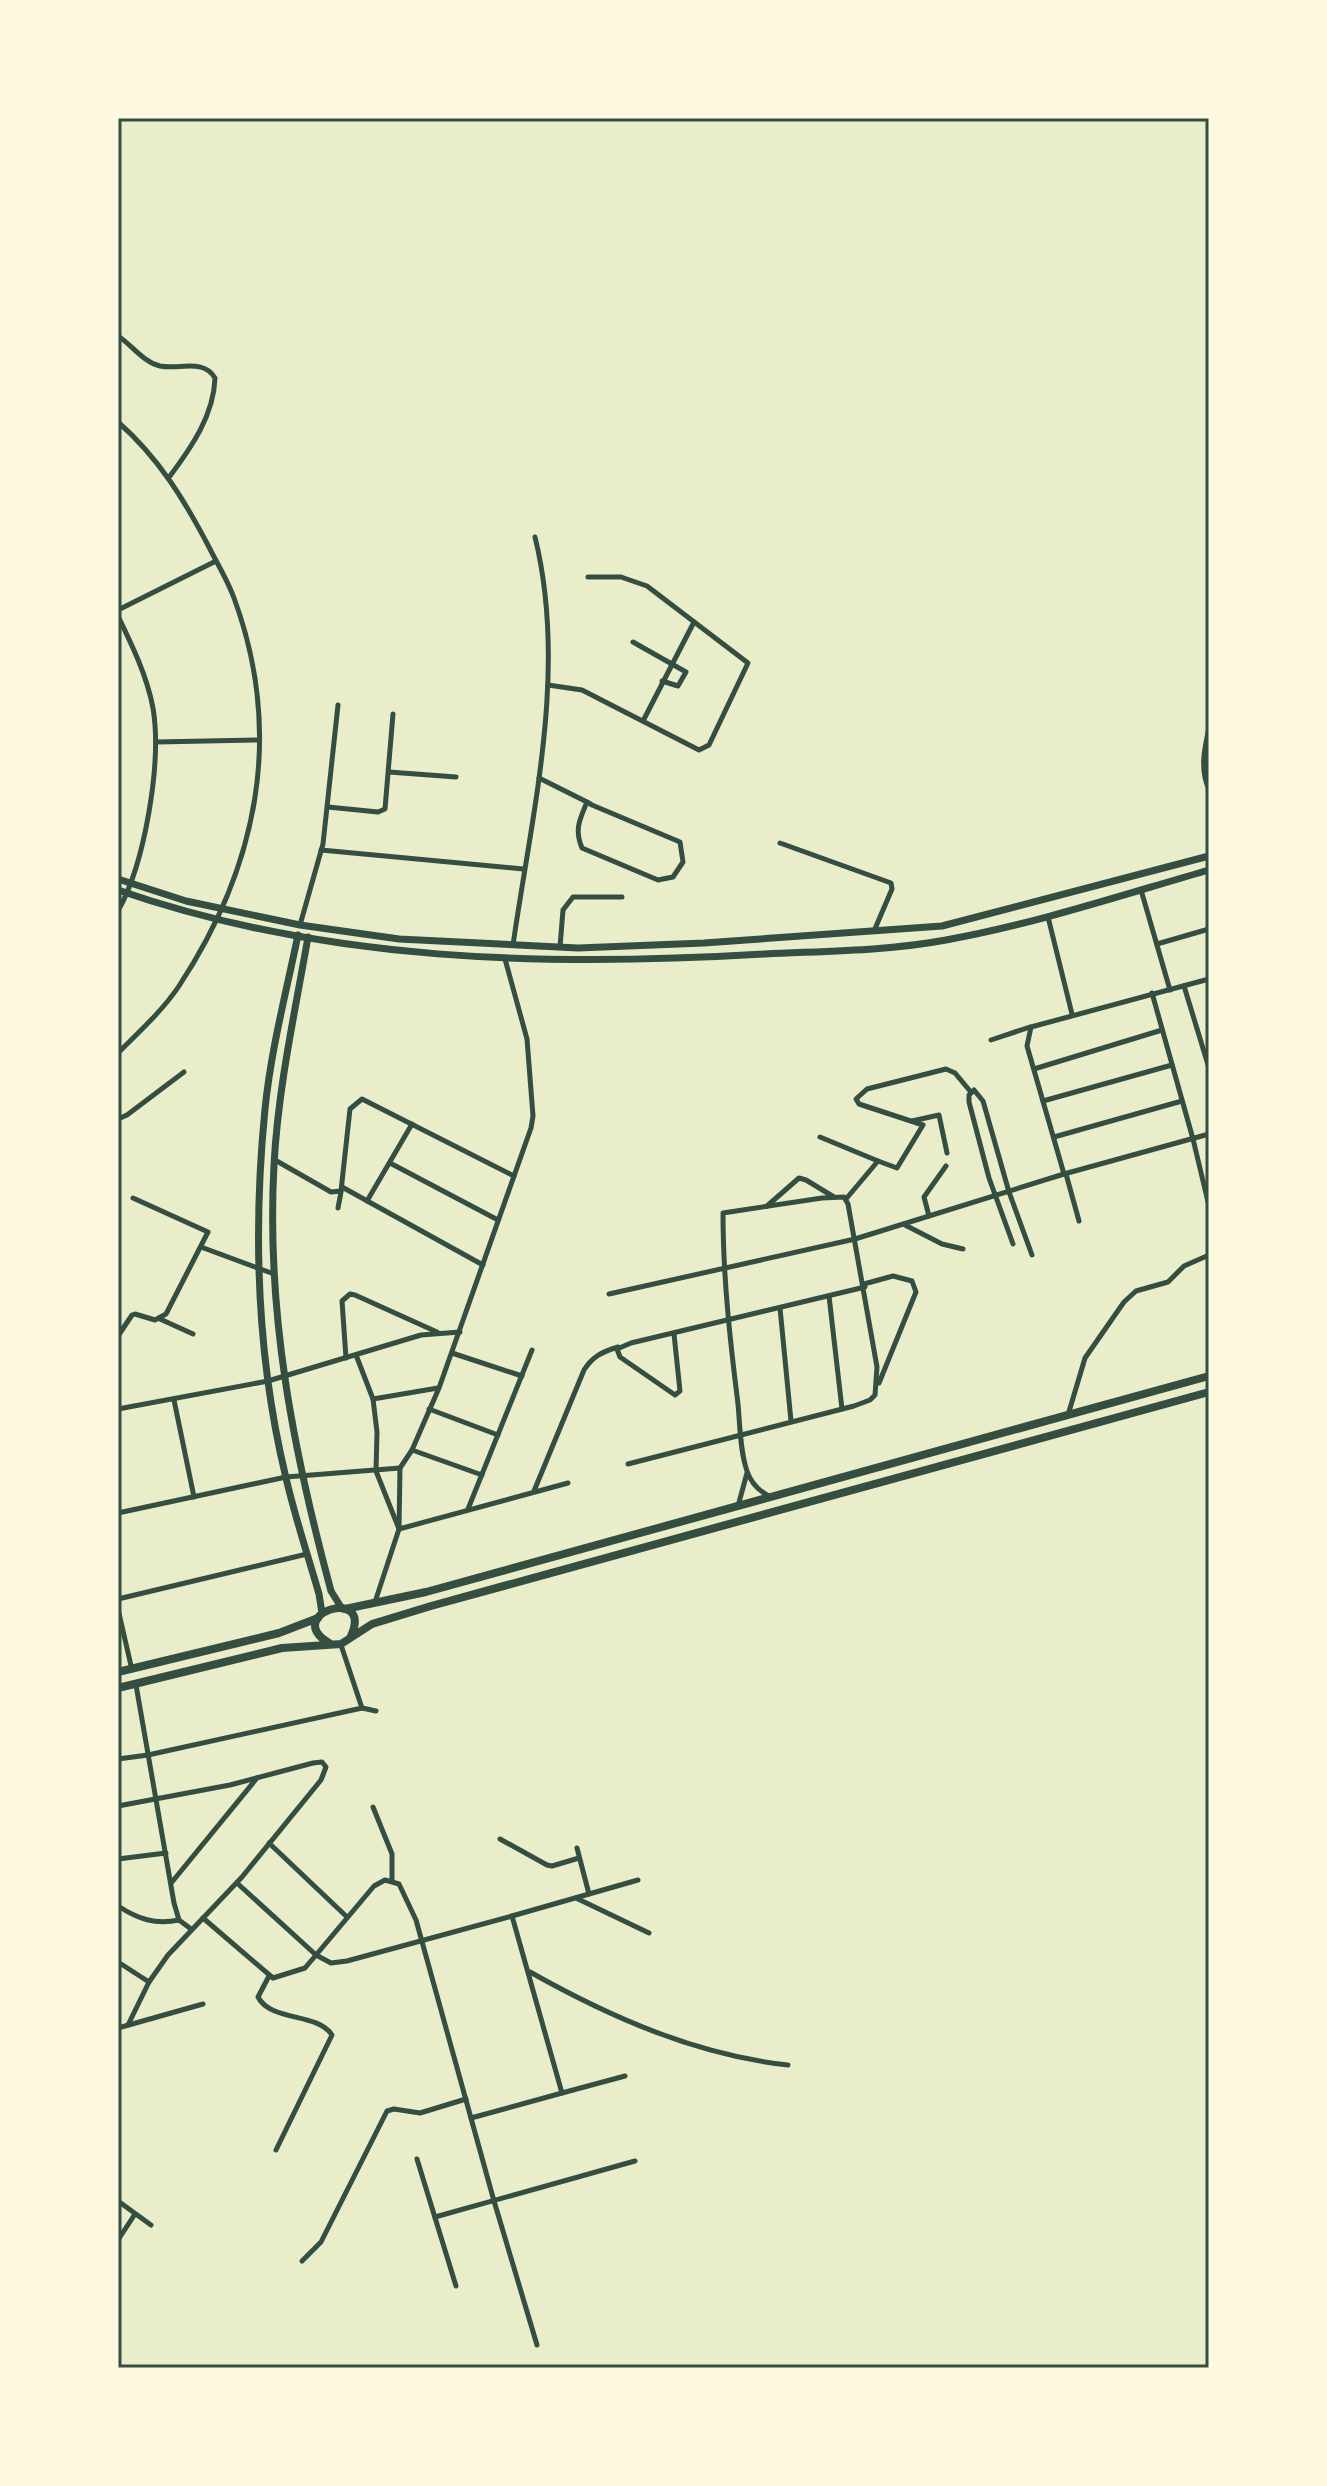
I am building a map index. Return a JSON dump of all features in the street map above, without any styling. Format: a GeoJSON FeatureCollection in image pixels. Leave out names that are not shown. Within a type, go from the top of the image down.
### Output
{"type":"FeatureCollection","features":[{"type":"Feature","properties":{"kind":"main road"},"geometry":{"type":"LineString","coordinates":[[118,1672],[279,1633],[332,1607],[374,1604],[426,1592],[1209,1376]]}},
{"type":"Feature","properties":{"kind":"main road"},"geometry":{"type":"LineString","coordinates":[[118,1688],[282,1648],[341,1644],[372,1624],[431,1606],[1209,1392]]}},
{"type":"Feature","properties":{"kind":"main road"},"geometry":{"type":"LineString","coordinates":[[1056,1419],[1057,1434]]}},
{"type":"Feature","properties":{"kind":"main road"},"geometry":{"type":"LineString","coordinates":[[343,1608],[353,1618],[355,1625],[351,1637]]}},
{"type":"Feature","properties":{"kind":"main road"},"geometry":{"type":"LineString","coordinates":[[320,1615],[319,1635],[329,1643]]}},
{"type":"Feature","properties":{"kind":"street"},"geometry":{"type":"LineString","coordinates":[[118,336],[153,363],[163,367],[198,366],[210,371],[215,378],[194,444],[170,476]]}},
{"type":"Feature","properties":{"kind":"street"},"geometry":{"type":"LineString","coordinates":[[118,422],[170,476],[233,594],[251,652],[258,709],[260,769],[247,844],[221,910],[179,987],[118,1053]]}},
{"type":"Feature","properties":{"kind":"street"},"geometry":{"type":"LineString","coordinates":[[512,946],[539,778],[548,685],[542,566],[535,537]]}},
{"type":"Feature","properties":{"kind":"street"},"geometry":{"type":"LineString","coordinates":[[118,610],[216,561]]}},
{"type":"Feature","properties":{"kind":"street"},"geometry":{"type":"LineString","coordinates":[[548,685],[582,690],[699,750],[709,745],[748,663],[647,586],[621,577],[588,577]]}},
{"type":"Feature","properties":{"kind":"street"},"geometry":{"type":"LineString","coordinates":[[118,616],[146,683],[153,707],[156,742],[148,811],[132,884],[118,911]]}},
{"type":"Feature","properties":{"kind":"street"},"geometry":{"type":"LineString","coordinates":[[643,721],[694,622]]}},
{"type":"Feature","properties":{"kind":"street"},"geometry":{"type":"LineString","coordinates":[[633,642],[686,672],[678,686],[662,681]]}},
{"type":"Feature","properties":{"kind":"street"},"geometry":{"type":"LineString","coordinates":[[320,1615],[308,1554],[286,1477],[268,1381],[259,1206],[266,1106],[279,1022],[297,936],[321,850],[338,705]]}},
{"type":"Feature","properties":{"kind":"street"},"geometry":{"type":"LineString","coordinates":[[328,807],[382,811],[387,805],[393,714]]}},
{"type":"Feature","properties":{"kind":"street"},"geometry":{"type":"LineString","coordinates":[[1209,728],[1203,776],[1209,790]]}},
{"type":"Feature","properties":{"kind":"street"},"geometry":{"type":"LineString","coordinates":[[156,742],[259,740]]}},
{"type":"Feature","properties":{"kind":"street"},"geometry":{"type":"LineString","coordinates":[[389,772],[456,777]]}},
{"type":"Feature","properties":{"kind":"street"},"geometry":{"type":"LineString","coordinates":[[539,778],[680,842],[683,862],[673,877],[658,880],[582,848],[577,823],[587,802]]}},
{"type":"Feature","properties":{"kind":"street"},"geometry":{"type":"LineString","coordinates":[[780,843],[891,883],[892,889],[873,932]]}},
{"type":"Feature","properties":{"kind":"street"},"geometry":{"type":"LineString","coordinates":[[321,850],[524,869]]}},
{"type":"Feature","properties":{"kind":"street"},"geometry":{"type":"LineString","coordinates":[[118,879],[221,910],[310,927],[399,939],[560,947],[704,943],[942,926],[1209,856]]}},
{"type":"Feature","properties":{"kind":"street"},"geometry":{"type":"LineString","coordinates":[[118,890],[216,919],[308,938],[481,958],[601,961],[697,959],[944,941],[1048,917],[1209,870]]}},
{"type":"Feature","properties":{"kind":"street"},"geometry":{"type":"LineString","coordinates":[[1141,890],[1170,990]]}},
{"type":"Feature","properties":{"kind":"street"},"geometry":{"type":"LineString","coordinates":[[560,947],[563,910],[573,897],[622,897]]}},
{"type":"Feature","properties":{"kind":"street"},"geometry":{"type":"LineString","coordinates":[[1048,917],[1072,1014]]}},
{"type":"Feature","properties":{"kind":"street"},"geometry":{"type":"LineString","coordinates":[[310,927],[286,1057],[275,1160],[274,1274],[283,1378],[302,1477],[331,1591],[343,1608]]}},
{"type":"Feature","properties":{"kind":"street"},"geometry":{"type":"LineString","coordinates":[[1157,944],[1209,929]]}},
{"type":"Feature","properties":{"kind":"street"},"geometry":{"type":"LineString","coordinates":[[481,958],[482,944]]}},
{"type":"Feature","properties":{"kind":"street"},"geometry":{"type":"LineString","coordinates":[[374,1604],[399,1529],[400,1468],[412,1450],[439,1388],[529,1138],[533,1116],[527,1039],[505,959]]}},
{"type":"Feature","properties":{"kind":"street"},"geometry":{"type":"LineString","coordinates":[[991,1040],[1072,1014],[1209,979]]}},
{"type":"Feature","properties":{"kind":"street"},"geometry":{"type":"LineString","coordinates":[[1184,986],[1209,1068]]}},
{"type":"Feature","properties":{"kind":"street"},"geometry":{"type":"LineString","coordinates":[[1152,993],[1209,1206]]}},
{"type":"Feature","properties":{"kind":"street"},"geometry":{"type":"LineString","coordinates":[[1031,1027],[1027,1046],[1079,1221]]}},
{"type":"Feature","properties":{"kind":"street"},"geometry":{"type":"LineString","coordinates":[[1034,1069],[1162,1030]]}},
{"type":"Feature","properties":{"kind":"street"},"geometry":{"type":"LineString","coordinates":[[1043,1101],[1172,1065]]}},
{"type":"Feature","properties":{"kind":"street"},"geometry":{"type":"LineString","coordinates":[[820,1137],[897,1168],[923,1125],[861,1105],[856,1099],[867,1089],[946,1069],[955,1073],[970,1091],[969,1102],[1013,1244]]}},
{"type":"Feature","properties":{"kind":"street"},"geometry":{"type":"LineString","coordinates":[[118,1119],[184,1072]]}},
{"type":"Feature","properties":{"kind":"street"},"geometry":{"type":"LineString","coordinates":[[970,1091],[977,1091],[983,1101],[1009,1192],[1032,1255]]}},
{"type":"Feature","properties":{"kind":"street"},"geometry":{"type":"LineString","coordinates":[[338,1208],[352,1105],[362,1099],[514,1176]]}},
{"type":"Feature","properties":{"kind":"street"},"geometry":{"type":"LineString","coordinates":[[1054,1137],[1182,1101]]}},
{"type":"Feature","properties":{"kind":"street"},"geometry":{"type":"LineString","coordinates":[[912,1121],[939,1115],[947,1153]]}},
{"type":"Feature","properties":{"kind":"street"},"geometry":{"type":"LineString","coordinates":[[367,1201],[412,1124]]}},
{"type":"Feature","properties":{"kind":"street"},"geometry":{"type":"LineString","coordinates":[[609,1294],[855,1239],[1065,1174],[1209,1134]]}},
{"type":"Feature","properties":{"kind":"street"},"geometry":{"type":"LineString","coordinates":[[275,1160],[331,1192],[341,1189],[367,1201],[483,1265]]}},
{"type":"Feature","properties":{"kind":"street"},"geometry":{"type":"LineString","coordinates":[[846,1199],[878,1161]]}},
{"type":"Feature","properties":{"kind":"street"},"geometry":{"type":"LineString","coordinates":[[390,1163],[498,1220]]}},
{"type":"Feature","properties":{"kind":"street"},"geometry":{"type":"LineString","coordinates":[[929,1216],[924,1197],[946,1166]]}},
{"type":"Feature","properties":{"kind":"street"},"geometry":{"type":"LineString","coordinates":[[767,1207],[799,1178],[835,1197]]}},
{"type":"Feature","properties":{"kind":"street"},"geometry":{"type":"LineString","coordinates":[[738,1507],[747,1472],[728,1321],[723,1267],[723,1213],[835,1197],[846,1199]]}},
{"type":"Feature","properties":{"kind":"street"},"geometry":{"type":"LineString","coordinates":[[133,1198],[208,1232],[172,1305],[159,1319]]}},
{"type":"Feature","properties":{"kind":"street"},"geometry":{"type":"LineString","coordinates":[[846,1199],[864,1285],[877,1367],[877,1388]]}},
{"type":"Feature","properties":{"kind":"street"},"geometry":{"type":"LineString","coordinates":[[904,1224],[942,1244],[963,1249]]}},
{"type":"Feature","properties":{"kind":"street"},"geometry":{"type":"LineString","coordinates":[[201,1247],[274,1274]]}},
{"type":"Feature","properties":{"kind":"street"},"geometry":{"type":"LineString","coordinates":[[1068,1416],[1085,1358],[1124,1302],[1136,1291],[1168,1282],[1184,1266],[1209,1255]]}},
{"type":"Feature","properties":{"kind":"street"},"geometry":{"type":"LineString","coordinates":[[534,1492],[584,1370],[591,1359],[600,1353],[829,1296],[893,1276],[912,1281],[916,1292],[870,1400],[628,1464]]}},
{"type":"Feature","properties":{"kind":"street"},"geometry":{"type":"LineString","coordinates":[[346,1358],[342,1301],[350,1294],[438,1333]]}},
{"type":"Feature","properties":{"kind":"street"},"geometry":{"type":"LineString","coordinates":[[829,1296],[842,1409]]}},
{"type":"Feature","properties":{"kind":"street"},"geometry":{"type":"LineString","coordinates":[[780,1308],[791,1421]]}},
{"type":"Feature","properties":{"kind":"street"},"geometry":{"type":"LineString","coordinates":[[118,1336],[132,1315],[159,1319],[193,1334]]}},
{"type":"Feature","properties":{"kind":"street"},"geometry":{"type":"LineString","coordinates":[[118,1409],[283,1378],[438,1333],[460,1332]]}},
{"type":"Feature","properties":{"kind":"street"},"geometry":{"type":"LineString","coordinates":[[623,1346],[617,1351],[620,1357],[677,1395],[680,1391],[680,1373],[674,1334]]}},
{"type":"Feature","properties":{"kind":"street"},"geometry":{"type":"LineString","coordinates":[[468,1510],[532,1350]]}},
{"type":"Feature","properties":{"kind":"street"},"geometry":{"type":"LineString","coordinates":[[452,1353],[522,1376]]}},
{"type":"Feature","properties":{"kind":"street"},"geometry":{"type":"LineString","coordinates":[[356,1355],[373,1399],[377,1432],[376,1471],[399,1529]]}},
{"type":"Feature","properties":{"kind":"street"},"geometry":{"type":"LineString","coordinates":[[373,1399],[439,1388]]}},
{"type":"Feature","properties":{"kind":"street"},"geometry":{"type":"LineString","coordinates":[[174,1400],[194,1497]]}},
{"type":"Feature","properties":{"kind":"street"},"geometry":{"type":"LineString","coordinates":[[429,1409],[498,1435]]}},
{"type":"Feature","properties":{"kind":"street"},"geometry":{"type":"LineString","coordinates":[[412,1450],[482,1475]]}},
{"type":"Feature","properties":{"kind":"street"},"geometry":{"type":"LineString","coordinates":[[118,1513],[286,1477],[400,1468]]}},
{"type":"Feature","properties":{"kind":"street"},"geometry":{"type":"LineString","coordinates":[[747,1472],[757,1487],[772,1498]]}},
{"type":"Feature","properties":{"kind":"street"},"geometry":{"type":"LineString","coordinates":[[399,1529],[568,1483]]}},
{"type":"Feature","properties":{"kind":"street"},"geometry":{"type":"LineString","coordinates":[[118,1599],[308,1554]]}},
{"type":"Feature","properties":{"kind":"street"},"geometry":{"type":"LineString","coordinates":[[118,1609],[132,1670]]}},
{"type":"Feature","properties":{"kind":"street"},"geometry":{"type":"LineString","coordinates":[[341,1644],[362,1708]]}},
{"type":"Feature","properties":{"kind":"street"},"geometry":{"type":"LineString","coordinates":[[136,1685],[179,1920],[191,1929]]}},
{"type":"Feature","properties":{"kind":"street"},"geometry":{"type":"LineString","coordinates":[[118,1759],[362,1708],[376,1711]]}},
{"type":"Feature","properties":{"kind":"street"},"geometry":{"type":"LineString","coordinates":[[118,1806],[313,1763],[322,1762],[326,1767],[321,1780],[237,1883],[191,1929],[149,1982],[128,2025]]}},
{"type":"Feature","properties":{"kind":"street"},"geometry":{"type":"LineString","coordinates":[[171,1884],[257,1777]]}},
{"type":"Feature","properties":{"kind":"street"},"geometry":{"type":"LineString","coordinates":[[373,1807],[392,1854],[392,1880]]}},
{"type":"Feature","properties":{"kind":"street"},"geometry":{"type":"LineString","coordinates":[[500,1839],[547,1865],[579,1858]]}},
{"type":"Feature","properties":{"kind":"street"},"geometry":{"type":"LineString","coordinates":[[269,1843],[347,1917]]}},
{"type":"Feature","properties":{"kind":"street"},"geometry":{"type":"LineString","coordinates":[[577,1848],[589,1894]]}},
{"type":"Feature","properties":{"kind":"street"},"geometry":{"type":"LineString","coordinates":[[118,1859],[166,1853]]}},
{"type":"Feature","properties":{"kind":"street"},"geometry":{"type":"LineString","coordinates":[[203,1918],[269,1976],[278,1978],[305,1968],[379,1882],[392,1880],[399,1884],[408,1898],[421,1940],[537,2345]]}},
{"type":"Feature","properties":{"kind":"street"},"geometry":{"type":"LineString","coordinates":[[237,1883],[316,1955],[331,1963],[638,1880]]}},
{"type":"Feature","properties":{"kind":"street"},"geometry":{"type":"LineString","coordinates":[[575,1897],[649,1933]]}},
{"type":"Feature","properties":{"kind":"street"},"geometry":{"type":"LineString","coordinates":[[118,1906],[143,1920],[166,1923],[179,1920]]}},
{"type":"Feature","properties":{"kind":"street"},"geometry":{"type":"LineString","coordinates":[[512,1916],[562,2093]]}},
{"type":"Feature","properties":{"kind":"street"},"geometry":{"type":"LineString","coordinates":[[118,1962],[149,1982]]}},
{"type":"Feature","properties":{"kind":"street"},"geometry":{"type":"LineString","coordinates":[[529,1971],[574,1997],[629,2022],[742,2060],[788,2065]]}},
{"type":"Feature","properties":{"kind":"street"},"geometry":{"type":"LineString","coordinates":[[269,1976],[258,1997],[264,2006],[324,2027],[332,2035],[276,2150]]}},
{"type":"Feature","properties":{"kind":"street"},"geometry":{"type":"LineString","coordinates":[[118,2028],[203,2004]]}},
{"type":"Feature","properties":{"kind":"street"},"geometry":{"type":"LineString","coordinates":[[471,2118],[625,2076]]}},
{"type":"Feature","properties":{"kind":"street"},"geometry":{"type":"LineString","coordinates":[[302,2261],[321,2242],[387,2111],[394,2109],[420,2113],[466,2099]]}},
{"type":"Feature","properties":{"kind":"street"},"geometry":{"type":"LineString","coordinates":[[417,2159],[456,2286]]}},
{"type":"Feature","properties":{"kind":"street"},"geometry":{"type":"LineString","coordinates":[[435,2217],[635,2161]]}},
{"type":"Feature","properties":{"kind":"street"},"geometry":{"type":"LineString","coordinates":[[118,2201],[151,2225]]}},
{"type":"Feature","properties":{"kind":"street"},"geometry":{"type":"LineString","coordinates":[[118,2240],[135,2214]]}}]}
